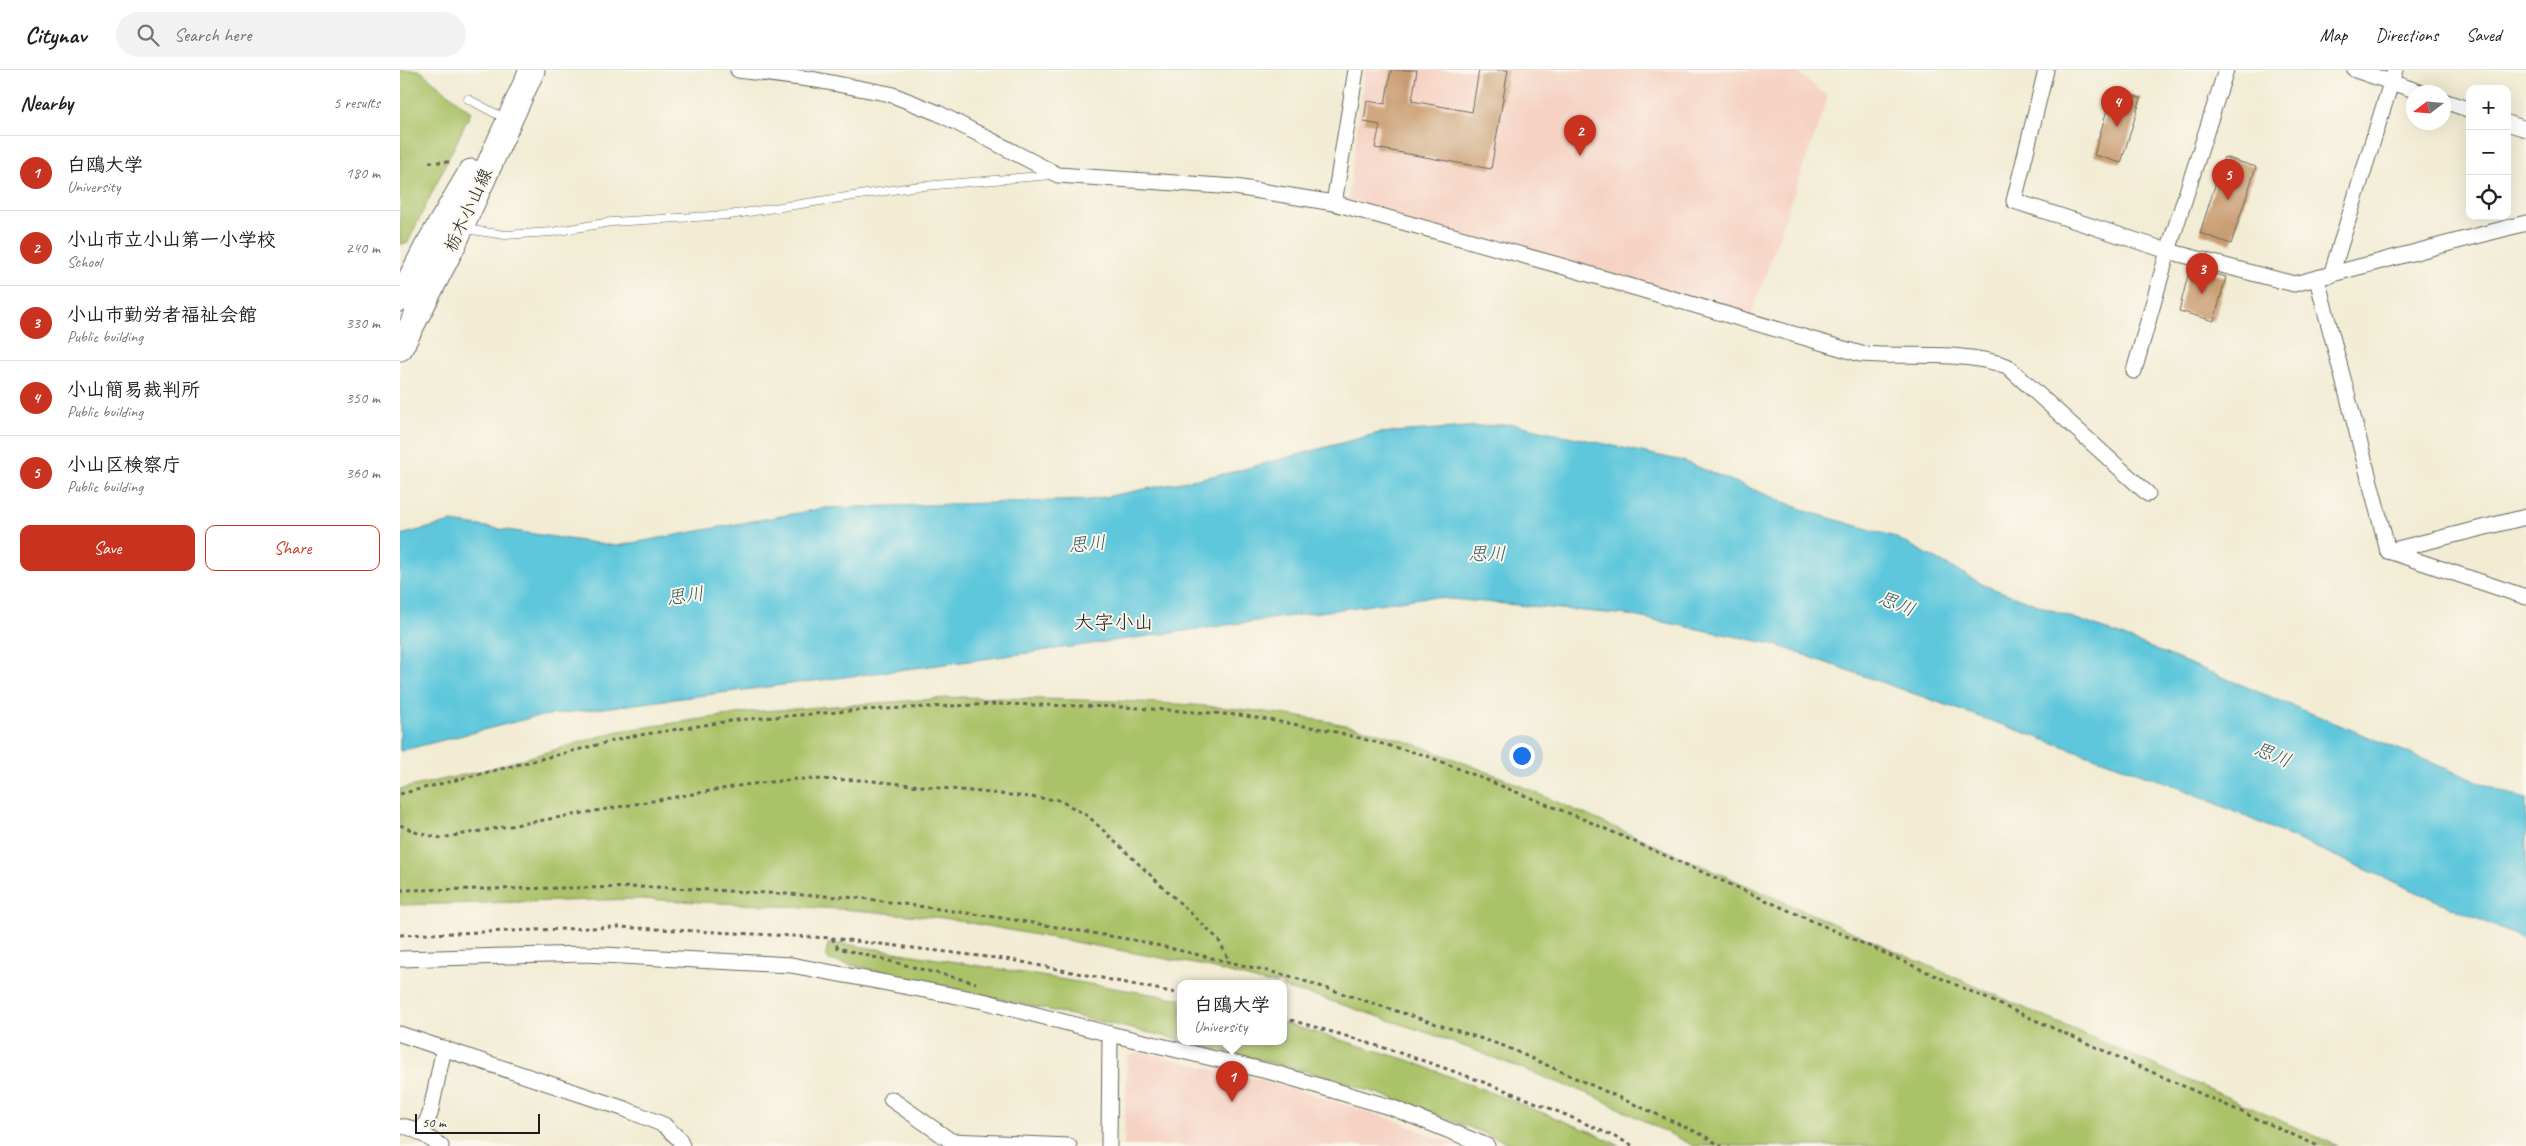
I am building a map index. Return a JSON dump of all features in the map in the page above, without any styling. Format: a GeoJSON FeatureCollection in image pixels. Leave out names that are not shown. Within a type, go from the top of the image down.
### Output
{"type":"FeatureCollection","features":[{"type":"Feature","properties":{"kind":"main road","name":"栃木小山線"},"geometry":{"type":"LineString","coordinates":[[400,348],[457,236],[506,119],[531,70]]}},
{"type":"Feature","properties":{"kind":"main road","name":"栃木小山線"},"geometry":{"type":"LineString","coordinates":[[400,300],[426,246],[506,119]]}},
{"type":"Feature","properties":{"kind":"street"},"geometry":{"type":"LineString","coordinates":[[738,70],[816,80],[890,94],[938,113],[1058,175],[1225,186],[1334,203],[1558,265],[1861,354],[1983,358],[2007,366],[2148,494]]}},
{"type":"Feature","properties":{"kind":"street"},"geometry":{"type":"LineString","coordinates":[[1334,203],[1356,70]]}},
{"type":"Feature","properties":{"kind":"street"},"geometry":{"type":"LineString","coordinates":[[2046,70],[2014,202],[2168,250],[2294,284],[2526,223]]}},
{"type":"Feature","properties":{"kind":"street"},"geometry":{"type":"LineString","coordinates":[[2134,371],[2168,250],[2226,70]]}},
{"type":"Feature","properties":{"kind":"street"},"geometry":{"type":"LineString","coordinates":[[2355,70],[2393,76],[2408,85]]}},
{"type":"Feature","properties":{"kind":"street"},"geometry":{"type":"LineString","coordinates":[[2388,551],[2324,277],[2393,76]]}},
{"type":"Feature","properties":{"kind":"street"},"geometry":{"type":"LineString","coordinates":[[2451,103],[2466,109]]}},
{"type":"Feature","properties":{"kind":"street"},"geometry":{"type":"LineString","coordinates":[[2511,124],[2526,129]]}},
{"type":"Feature","properties":{"kind":"street"},"geometry":{"type":"LineString","coordinates":[[2388,551],[2526,517]]}},
{"type":"Feature","properties":{"kind":"street"},"geometry":{"type":"LineString","coordinates":[[2388,551],[2526,597]]}},
{"type":"Feature","properties":{"kind":"street"},"geometry":{"type":"LineString","coordinates":[[400,959],[585,954],[791,965],[983,1001],[1335,1089],[1393,1108],[1487,1146]]}},
{"type":"Feature","properties":{"kind":"street"},"geometry":{"type":"LineString","coordinates":[[400,1034],[625,1109],[664,1125],[679,1139],[682,1146]]}},
{"type":"Feature","properties":{"kind":"street"},"geometry":{"type":"LineString","coordinates":[[1109,1146],[1110,1034]]}},
{"type":"Feature","properties":{"kind":"street"},"geometry":{"type":"LineString","coordinates":[[421,1134],[430,1114],[444,1048]]}},
{"type":"Feature","properties":{"kind":"street"},"geometry":{"type":"LineString","coordinates":[[891,1099],[951,1142],[1069,1146]]}},
{"type":"Feature","properties":{"kind":"street"},"geometry":{"type":"LineString","coordinates":[[400,1127],[404,1126],[442,1146]]}},
{"type":"Feature","properties":{"kind":"lane"},"geometry":{"type":"LineString","coordinates":[[468,99],[506,119]]}},
{"type":"Feature","properties":{"kind":"lane"},"geometry":{"type":"LineString","coordinates":[[457,236],[552,232],[611,222],[729,215],[912,187],[1058,175]]}},
{"type":"Feature","properties":{"kind":"path"},"geometry":{"type":"LineString","coordinates":[[429,162],[452,162]]}},
{"type":"Feature","properties":{"kind":"path"},"geometry":{"type":"LineString","coordinates":[[400,794],[633,736],[737,720],[872,710],[997,704],[1122,707],[1239,715],[1328,730],[1425,755],[1590,822],[2318,1146]]}},
{"type":"Feature","properties":{"kind":"path"},"geometry":{"type":"LineString","coordinates":[[400,825],[418,833],[441,838],[744,785],[797,779],[862,780],[1059,800],[1088,816],[1218,939],[1230,963]]}},
{"type":"Feature","properties":{"kind":"path"},"geometry":{"type":"LineString","coordinates":[[400,890],[654,887],[860,898],[1009,919],[1138,941],[1289,976],[1504,1046],[1703,1135],[1722,1146]]}},
{"type":"Feature","properties":{"kind":"path"},"geometry":{"type":"LineString","coordinates":[[400,935],[618,927],[832,938],[1012,960],[1177,993]]}},
{"type":"Feature","properties":{"kind":"path"},"geometry":{"type":"LineString","coordinates":[[832,938],[838,948],[974,981],[981,988],[983,1001]]}},
{"type":"Feature","properties":{"kind":"path"},"geometry":{"type":"LineString","coordinates":[[1287,1019],[1390,1049],[1532,1102],[1634,1146]]}},
{"type":"Feature","properties":{"kind":"shaded area"},"geometry":{"type":"Polygon","coordinates":[[[1365,70],[1795,70],[1828,97],[1748,324],[1346,215],[1365,70]]]}},
{"type":"Feature","properties":{"kind":"shaded area"},"geometry":{"type":"Polygon","coordinates":[[[1141,1052],[1278,1084],[1397,1121],[1457,1146],[1124,1146],[1127,1057],[1141,1052]]]}},
{"type":"Feature","properties":{"kind":"green space"},"geometry":{"type":"Polygon","coordinates":[[[400,70],[419,70],[471,112],[408,242],[400,245],[400,70]]]}},
{"type":"Feature","properties":{"kind":"green space"},"geometry":{"type":"Polygon","coordinates":[[[962,697],[1209,706],[1307,718],[1355,727],[1445,755],[1498,776],[2338,1146],[1694,1146],[1596,1097],[1437,1036],[1319,997],[1287,989],[1287,980],[1255,980],[1200,965],[943,918],[841,909],[641,899],[400,905],[400,789],[482,771],[619,731],[750,712],[962,697]]]}},
{"type":"Feature","properties":{"kind":"green space"},"geometry":{"type":"Polygon","coordinates":[[[828,944],[846,944],[1177,998],[1177,1039],[829,960],[826,956],[828,944]]]}},
{"type":"Feature","properties":{"kind":"green space"},"geometry":{"type":"Polygon","coordinates":[[[1287,1024],[1408,1060],[1594,1133],[1620,1146],[1517,1146],[1404,1102],[1320,1075],[1199,1045],[1287,1045],[1287,1024]]]}},
{"type":"Feature","properties":{"kind":"water","name":"思川"},"geometry":{"type":"Polygon","coordinates":[[[1513,424],[1683,461],[1809,512],[1895,537],[1986,586],[2112,632],[2501,791],[2526,799],[2526,940],[2176,786],[1773,644],[1628,615],[1428,597],[969,661],[534,717],[400,751],[400,535],[452,522],[616,546],[825,508],[1089,500],[1233,472],[1379,433],[1513,424]]]}},
{"type":"Feature","properties":{"kind":"building"},"geometry":{"type":"Polygon","coordinates":[[[1391,70],[1417,70],[1412,101],[1472,112],[1479,70],[1508,70],[1491,169],[1375,148],[1380,125],[1364,122],[1367,101],[1385,104],[1391,70]]]}},
{"type":"Feature","properties":{"kind":"building"},"geometry":{"type":"Polygon","coordinates":[[[2113,89],[2141,98],[2121,163],[2094,155],[2113,89]]]}},
{"type":"Feature","properties":{"kind":"building"},"geometry":{"type":"Polygon","coordinates":[[[2224,157],[2256,167],[2231,244],[2200,233],[2224,157]]]}},
{"type":"Feature","properties":{"kind":"building"},"geometry":{"type":"Polygon","coordinates":[[[2190,267],[2226,277],[2214,321],[2179,311],[2190,267]]]}},
{"type":"Feature","properties":{"kind":"place","name":"小山簡易裁判所"},"geometry":{"type":"Point","coordinates":[2117,127]}},
{"type":"Feature","properties":{"kind":"place","name":"小山市立小山第一小学校"},"geometry":{"type":"Point","coordinates":[1580,156]}},
{"type":"Feature","properties":{"kind":"place","name":"小山区検察庁"},"geometry":{"type":"Point","coordinates":[2228,200]}},
{"type":"Feature","properties":{"kind":"place","name":"小山市勤労者福祉会館"},"geometry":{"type":"Point","coordinates":[2202,294]}},
{"type":"Feature","properties":{"kind":"place","name":"白鴎大学"},"geometry":{"type":"Point","coordinates":[1232,1102]}},
{"type":"Feature","properties":{"kind":"district","name":"大字小山"},"geometry":{"type":"Point","coordinates":[1114,622]}}]}
